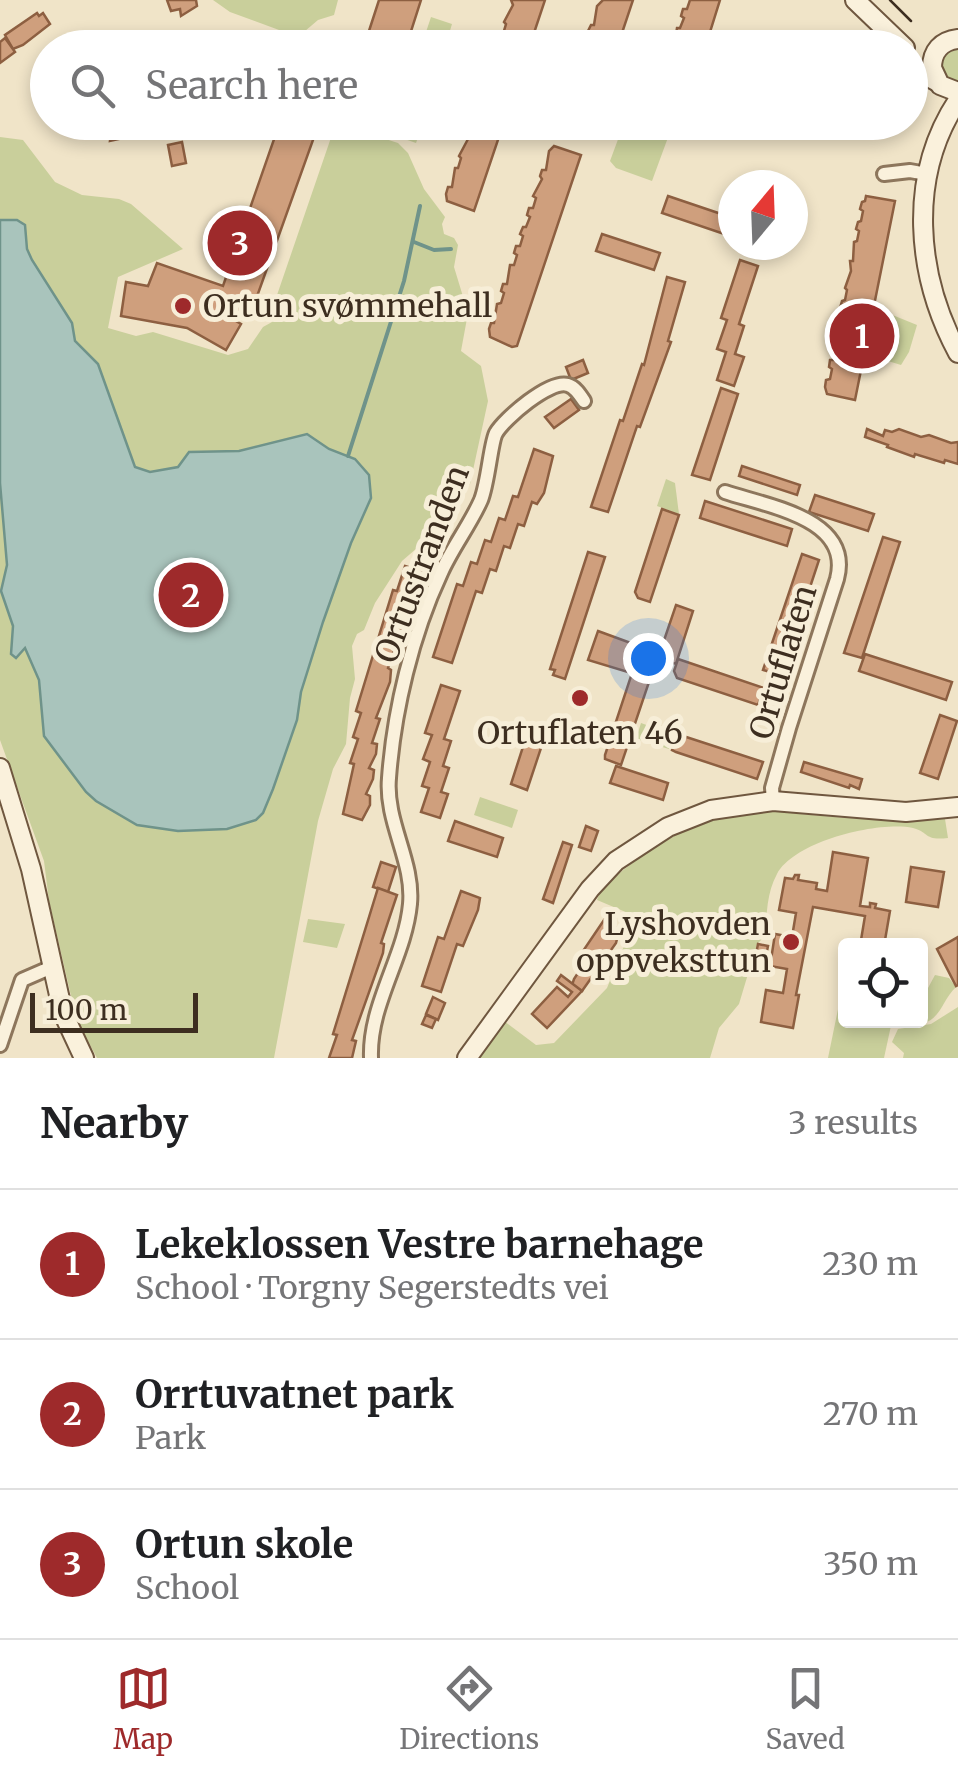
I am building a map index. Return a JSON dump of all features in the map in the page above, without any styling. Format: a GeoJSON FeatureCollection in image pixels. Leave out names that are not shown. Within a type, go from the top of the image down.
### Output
{"type":"FeatureCollection","features":[{"type":"Feature","properties":{"kind":"main road"},"geometry":{"type":"LineString","coordinates":[[855,0],[886,30]]}},
{"type":"Feature","properties":{"kind":"main road"},"geometry":{"type":"LineString","coordinates":[[876,21],[880,30]]}},
{"type":"Feature","properties":{"kind":"main road"},"geometry":{"type":"LineString","coordinates":[[928,49],[958,39]]}},
{"type":"Feature","properties":{"kind":"main road"},"geometry":{"type":"LineString","coordinates":[[937,49],[932,68],[945,86],[923,213],[927,273],[940,317],[958,354]]}},
{"type":"Feature","properties":{"kind":"main road"},"geometry":{"type":"LineString","coordinates":[[937,139],[958,100]]}},
{"type":"Feature","properties":{"kind":"main road"},"geometry":{"type":"LineString","coordinates":[[0,768],[31,869],[63,1013],[84,1058]]}},
{"type":"Feature","properties":{"kind":"main road"},"geometry":{"type":"LineString","coordinates":[[466,1058],[590,889],[616,861],[686,818],[772,801],[906,812],[958,807]]}},
{"type":"Feature","properties":{"kind":"street"},"geometry":{"type":"LineString","coordinates":[[884,174],[928,170]]}},
{"type":"Feature","properties":{"kind":"street","name":"Ortustranden"},"geometry":{"type":"LineString","coordinates":[[371,1058],[373,1026],[410,903],[404,854],[388,794],[402,694],[415,646],[441,572],[484,492],[496,432],[531,400],[558,385],[573,387],[584,401]]}},
{"type":"Feature","properties":{"kind":"street","name":"Ortuflaten"},"geometry":{"type":"LineString","coordinates":[[725,492],[816,524],[833,541],[840,559],[838,579],[772,788],[772,801]]}},
{"type":"Feature","properties":{"kind":"street"},"geometry":{"type":"LineString","coordinates":[[0,1045],[22,980],[52,968]]}},
{"type":"Feature","properties":{"kind":"green space"},"geometry":{"type":"Polygon","coordinates":[[[213,0],[338,0],[334,15],[318,20],[306,30],[279,30],[230,12],[213,0]]]}},
{"type":"Feature","properties":{"kind":"green space"},"geometry":{"type":"Polygon","coordinates":[[[431,17],[452,24],[450,30],[427,30],[431,17]]]}},
{"type":"Feature","properties":{"kind":"green space"},"geometry":{"type":"Polygon","coordinates":[[[958,45],[958,87],[946,83],[938,58],[958,45]]]}},
{"type":"Feature","properties":{"kind":"green space"},"geometry":{"type":"Polygon","coordinates":[[[0,137],[23,140],[55,182],[82,195],[131,204],[183,249],[118,277],[108,328],[136,336],[153,332],[228,355],[248,349],[263,327],[272,322],[276,298],[330,140],[398,143],[408,153],[424,189],[445,217],[444,234],[454,238],[458,245],[454,267],[468,313],[461,351],[481,366],[488,401],[470,484],[439,529],[402,561],[352,646],[355,679],[346,744],[333,769],[318,821],[274,1058],[97,1058],[72,1000],[44,861],[0,740],[0,137]]]}},
{"type":"Feature","properties":{"kind":"green space"},"geometry":{"type":"Polygon","coordinates":[[[618,140],[667,140],[652,181],[616,168],[610,161],[618,140]]]}},
{"type":"Feature","properties":{"kind":"green space"},"geometry":{"type":"Polygon","coordinates":[[[890,314],[917,325],[901,365],[888,361],[890,314]]]}},
{"type":"Feature","properties":{"kind":"green space"},"geometry":{"type":"Polygon","coordinates":[[[666,479],[675,483],[679,514],[657,506],[666,479]]]}},
{"type":"Feature","properties":{"kind":"green space"},"geometry":{"type":"Polygon","coordinates":[[[641,723],[674,735],[669,749],[636,739],[641,723]]]}},
{"type":"Feature","properties":{"kind":"green space"},"geometry":{"type":"Polygon","coordinates":[[[480,797],[518,810],[512,828],[474,815],[480,797]]]}},
{"type":"Feature","properties":{"kind":"green space"},"geometry":{"type":"Polygon","coordinates":[[[762,809],[853,818],[945,819],[948,838],[931,837],[913,828],[859,831],[819,843],[787,862],[771,888],[766,935],[757,944],[739,1004],[719,1028],[710,1058],[476,1058],[504,1021],[536,1045],[554,1043],[607,988],[633,924],[628,913],[597,900],[617,876],[691,827],[727,814],[762,809]]]}},
{"type":"Feature","properties":{"kind":"green space"},"geometry":{"type":"Polygon","coordinates":[[[308,919],[345,924],[337,948],[303,942],[308,919]]]}},
{"type":"Feature","properties":{"kind":"green space"},"geometry":{"type":"Polygon","coordinates":[[[935,975],[949,978],[956,987],[928,1021],[928,988],[935,975]]]}},
{"type":"Feature","properties":{"kind":"green space"},"geometry":{"type":"Polygon","coordinates":[[[958,1007],[958,1058],[903,1058],[904,1053],[892,1042],[898,1029],[928,1028],[958,1007]]]}},
{"type":"Feature","properties":{"kind":"green space"},"geometry":{"type":"Polygon","coordinates":[[[838,1009],[838,1028],[890,1028],[884,1058],[828,1058],[838,1009]]]}},
{"type":"Feature","properties":{"kind":"water"},"geometry":{"type":"Polygon","coordinates":[[[0,220],[17,220],[25,225],[32,260],[72,323],[75,341],[98,364],[135,467],[150,472],[178,467],[189,452],[239,451],[307,434],[329,449],[355,459],[369,475],[371,498],[323,622],[301,692],[297,720],[273,789],[256,820],[227,829],[178,831],[137,825],[86,792],[44,736],[39,680],[25,648],[16,658],[11,654],[13,626],[1,591],[7,565],[0,483],[0,220]]]}},
{"type":"Feature","properties":{"kind":"building"},"geometry":{"type":"Polygon","coordinates":[[[167,0],[196,0],[197,6],[181,16],[180,9],[171,11],[167,0]]]}},
{"type":"Feature","properties":{"kind":"building"},"geometry":{"type":"Polygon","coordinates":[[[379,0],[421,0],[411,30],[369,30],[379,0]]]}},
{"type":"Feature","properties":{"kind":"building"},"geometry":{"type":"Polygon","coordinates":[[[511,0],[545,0],[535,30],[504,30],[513,5],[511,0]]]}},
{"type":"Feature","properties":{"kind":"building"},"geometry":{"type":"Polygon","coordinates":[[[603,0],[633,0],[623,30],[588,30],[594,25],[597,6],[603,0]]]}},
{"type":"Feature","properties":{"kind":"building"},"geometry":{"type":"Polygon","coordinates":[[[690,0],[720,0],[711,30],[677,30],[684,18],[683,9],[687,9],[690,0]]]}},
{"type":"Feature","properties":{"kind":"building"},"geometry":{"type":"Polygon","coordinates":[[[37,13],[43,13],[50,24],[42,30],[30,30],[30,40],[13,49],[5,35],[37,13]]]}},
{"type":"Feature","properties":{"kind":"building"},"geometry":{"type":"Polygon","coordinates":[[[5,38],[15,52],[0,63],[0,42],[5,38]]]}},
{"type":"Feature","properties":{"kind":"building"},"geometry":{"type":"Polygon","coordinates":[[[274,140],[313,140],[250,316],[232,309],[229,317],[241,324],[226,350],[187,328],[121,316],[126,282],[148,286],[157,263],[223,286],[274,140]]]}},
{"type":"Feature","properties":{"kind":"building"},"geometry":{"type":"Polygon","coordinates":[[[467,140],[498,140],[474,211],[447,201],[467,140]]]}},
{"type":"Feature","properties":{"kind":"building"},"geometry":{"type":"Polygon","coordinates":[[[182,142],[186,163],[172,166],[168,145],[182,142]]]}},
{"type":"Feature","properties":{"kind":"building"},"geometry":{"type":"Polygon","coordinates":[[[554,146],[581,155],[517,346],[512,347],[490,337],[489,329],[497,304],[501,303],[510,265],[514,265],[516,246],[520,246],[523,236],[520,234],[530,217],[529,208],[533,208],[542,170],[546,170],[549,151],[554,146]]]}},
{"type":"Feature","properties":{"kind":"building"},"geometry":{"type":"Polygon","coordinates":[[[668,196],[718,213],[718,232],[662,213],[668,196]]]}},
{"type":"Feature","properties":{"kind":"building"},"geometry":{"type":"Polygon","coordinates":[[[866,196],[895,201],[855,400],[827,394],[825,387],[830,379],[830,360],[834,360],[833,347],[840,330],[838,320],[842,320],[844,310],[840,308],[845,300],[859,231],[856,229],[863,211],[860,209],[866,196]]]}},
{"type":"Feature","properties":{"kind":"building"},"geometry":{"type":"Polygon","coordinates":[[[602,234],[660,253],[654,270],[596,251],[602,234]]]}},
{"type":"Feature","properties":{"kind":"building"},"geometry":{"type":"Polygon","coordinates":[[[740,260],[758,266],[739,324],[744,326],[735,354],[744,357],[734,386],[717,380],[726,352],[717,349],[727,320],[721,318],[740,260]]]}},
{"type":"Feature","properties":{"kind":"building"},"geometry":{"type":"Polygon","coordinates":[[[667,277],[685,282],[668,341],[671,342],[608,512],[591,507],[620,420],[623,421],[644,365],[667,277]]]}},
{"type":"Feature","properties":{"kind":"building"},"geometry":{"type":"Polygon","coordinates":[[[583,360],[588,373],[571,380],[566,367],[583,360]]]}},
{"type":"Feature","properties":{"kind":"building"},"geometry":{"type":"Polygon","coordinates":[[[721,388],[738,394],[710,480],[692,475],[721,388]]]}},
{"type":"Feature","properties":{"kind":"building"},"geometry":{"type":"Polygon","coordinates":[[[571,399],[579,410],[554,428],[545,417],[571,399]]]}},
{"type":"Feature","properties":{"kind":"building"},"geometry":{"type":"Polygon","coordinates":[[[867,429],[883,436],[885,430],[899,429],[921,437],[929,435],[958,442],[958,464],[915,454],[914,457],[887,447],[865,437],[867,429]]]}},
{"type":"Feature","properties":{"kind":"building"},"geometry":{"type":"Polygon","coordinates":[[[534,449],[553,456],[544,493],[537,504],[532,502],[524,526],[518,524],[510,548],[504,546],[496,571],[490,569],[482,593],[476,591],[452,663],[433,657],[457,584],[463,586],[471,562],[477,564],[485,540],[491,542],[499,518],[505,520],[513,496],[518,497],[534,449]]]}},
{"type":"Feature","properties":{"kind":"building"},"geometry":{"type":"Polygon","coordinates":[[[742,466],[800,485],[797,495],[739,476],[742,466]]]}},
{"type":"Feature","properties":{"kind":"building"},"geometry":{"type":"Polygon","coordinates":[[[815,495],[874,514],[868,531],[809,512],[815,495]]]}},
{"type":"Feature","properties":{"kind":"building"},"geometry":{"type":"Polygon","coordinates":[[[705,501],[792,529],[787,546],[700,518],[705,501]]]}},
{"type":"Feature","properties":{"kind":"building"},"geometry":{"type":"Polygon","coordinates":[[[662,509],[679,515],[650,602],[638,598],[635,592],[662,509]]]}},
{"type":"Feature","properties":{"kind":"building"},"geometry":{"type":"Polygon","coordinates":[[[883,537],[900,542],[862,658],[844,653],[883,537]]]}},
{"type":"Feature","properties":{"kind":"building"},"geometry":{"type":"Polygon","coordinates":[[[588,552],[605,557],[565,679],[553,675],[555,670],[550,669],[588,552]]]}},
{"type":"Feature","properties":{"kind":"building"},"geometry":{"type":"Polygon","coordinates":[[[802,554],[819,560],[781,675],[763,670],[802,554]]]}},
{"type":"Feature","properties":{"kind":"building"},"geometry":{"type":"Polygon","coordinates":[[[405,566],[424,572],[423,582],[416,597],[412,596],[388,668],[390,682],[376,718],[380,719],[372,743],[377,744],[369,768],[374,770],[373,779],[366,794],[370,796],[370,805],[362,820],[343,814],[354,764],[350,763],[358,739],[353,737],[361,713],[356,711],[393,590],[397,591],[405,566]]]}},
{"type":"Feature","properties":{"kind":"building"},"geometry":{"type":"Polygon","coordinates":[[[676,605],[693,611],[676,664],[658,658],[676,605]]]}},
{"type":"Feature","properties":{"kind":"building"},"geometry":{"type":"Polygon","coordinates":[[[598,631],[650,650],[641,676],[588,660],[598,631]]]}},
{"type":"Feature","properties":{"kind":"building"},"geometry":{"type":"Polygon","coordinates":[[[865,654],[952,682],[946,700],[859,671],[865,654]]]}},
{"type":"Feature","properties":{"kind":"building"},"geometry":{"type":"Polygon","coordinates":[[[678,659],[764,688],[758,705],[677,678],[674,671],[678,659]]]}},
{"type":"Feature","properties":{"kind":"building"},"geometry":{"type":"Polygon","coordinates":[[[632,673],[650,679],[621,765],[605,759],[605,755],[632,673]]]}},
{"type":"Feature","properties":{"kind":"building"},"geometry":{"type":"Polygon","coordinates":[[[441,685],[460,691],[444,739],[451,741],[443,766],[449,768],[441,792],[448,794],[440,818],[421,812],[429,788],[422,786],[430,762],[423,759],[432,735],[425,733],[441,685]]]}},
{"type":"Feature","properties":{"kind":"building"},"geometry":{"type":"Polygon","coordinates":[[[940,715],[957,721],[938,779],[920,773],[940,715]]]}},
{"type":"Feature","properties":{"kind":"building"},"geometry":{"type":"Polygon","coordinates":[[[530,725],[547,730],[527,790],[511,784],[530,725]]]}},
{"type":"Feature","properties":{"kind":"building"},"geometry":{"type":"Polygon","coordinates":[[[677,734],[763,762],[757,779],[672,750],[677,734]]]}},
{"type":"Feature","properties":{"kind":"building"},"geometry":{"type":"Polygon","coordinates":[[[804,762],[862,779],[859,789],[801,772],[804,762]]]}},
{"type":"Feature","properties":{"kind":"building"},"geometry":{"type":"Polygon","coordinates":[[[616,766],[668,783],[663,800],[610,783],[616,766]]]}},
{"type":"Feature","properties":{"kind":"building"},"geometry":{"type":"Polygon","coordinates":[[[455,821],[503,838],[497,857],[448,841],[455,821]]]}},
{"type":"Feature","properties":{"kind":"building"},"geometry":{"type":"Polygon","coordinates":[[[586,826],[598,831],[591,851],[579,847],[586,826]]]}},
{"type":"Feature","properties":{"kind":"building"},"geometry":{"type":"Polygon","coordinates":[[[563,842],[572,845],[553,903],[543,899],[563,842]]]}},
{"type":"Feature","properties":{"kind":"building","name":"Lyshovden oppveksttun"},"geometry":{"type":"Polygon","coordinates":[[[833,852],[868,858],[860,906],[876,904],[875,908],[890,911],[885,938],[861,938],[865,916],[813,907],[793,1028],[761,1022],[766,990],[783,993],[787,969],[770,966],[775,934],[792,937],[796,913],[779,910],[785,878],[799,875],[798,880],[817,883],[816,889],[827,891],[833,852]]]}},
{"type":"Feature","properties":{"kind":"building"},"geometry":{"type":"Polygon","coordinates":[[[381,862],[396,867],[388,892],[373,887],[381,862]]]}},
{"type":"Feature","properties":{"kind":"building"},"geometry":{"type":"Polygon","coordinates":[[[911,867],[944,872],[938,907],[906,902],[911,867]]]}},
{"type":"Feature","properties":{"kind":"building"},"geometry":{"type":"Polygon","coordinates":[[[378,888],[397,895],[381,943],[383,953],[352,1040],[356,1041],[352,1058],[329,1058],[337,1035],[333,1034],[378,888]]]}},
{"type":"Feature","properties":{"kind":"building"},"geometry":{"type":"Polygon","coordinates":[[[461,891],[480,898],[478,910],[463,946],[457,944],[441,992],[422,986],[438,937],[444,939],[461,891]]]}},
{"type":"Feature","properties":{"kind":"building"},"geometry":{"type":"Polygon","coordinates":[[[604,920],[618,929],[613,936],[616,943],[582,991],[572,985],[587,959],[583,951],[604,920]]]}},
{"type":"Feature","properties":{"kind":"building"},"geometry":{"type":"Polygon","coordinates":[[[958,937],[958,985],[956,986],[937,949],[958,937]]]}},
{"type":"Feature","properties":{"kind":"building"},"geometry":{"type":"Polygon","coordinates":[[[758,944],[768,946],[766,956],[756,954],[758,944]]]}},
{"type":"Feature","properties":{"kind":"building"},"geometry":{"type":"Polygon","coordinates":[[[561,975],[582,991],[547,1028],[532,1014],[557,987],[568,997],[572,992],[557,981],[561,975]]]}},
{"type":"Feature","properties":{"kind":"building"},"geometry":{"type":"Polygon","coordinates":[[[433,997],[445,1003],[438,1020],[426,1014],[433,997]]]}},
{"type":"Feature","properties":{"kind":"building"},"geometry":{"type":"Polygon","coordinates":[[[426,1015],[436,1019],[432,1028],[422,1024],[426,1015]]]}},
{"type":"Feature","properties":{"kind":"waterway"},"geometry":{"type":"LineString","coordinates":[[348,456],[404,281],[420,206]]}},
{"type":"Feature","properties":{"kind":"waterway"},"geometry":{"type":"LineString","coordinates":[[414,242],[434,250],[451,249]]}},
{"type":"Feature","properties":{"kind":"tram line"},"geometry":{"type":"LineString","coordinates":[[890,0],[911,21]]}},
{"type":"Feature","properties":{"kind":"place","name":"Ortun skole"},"geometry":{"type":"Point","coordinates":[240,243]}},
{"type":"Feature","properties":{"kind":"place","name":"Ortun svømmehall"},"geometry":{"type":"Point","coordinates":[183,306]}},
{"type":"Feature","properties":{"kind":"place","name":"Lekeklossen Vestre barnehage"},"geometry":{"type":"Point","coordinates":[862,336]}},
{"type":"Feature","properties":{"kind":"place","name":"Orrtuvatnet park"},"geometry":{"type":"Point","coordinates":[191,595]}},
{"type":"Feature","properties":{"kind":"place","name":"Ortuflaten 46"},"geometry":{"type":"Point","coordinates":[580,698]}},
{"type":"Feature","properties":{"kind":"place","name":"Lyshovden oppveksttun"},"geometry":{"type":"Point","coordinates":[791,942]}}]}
